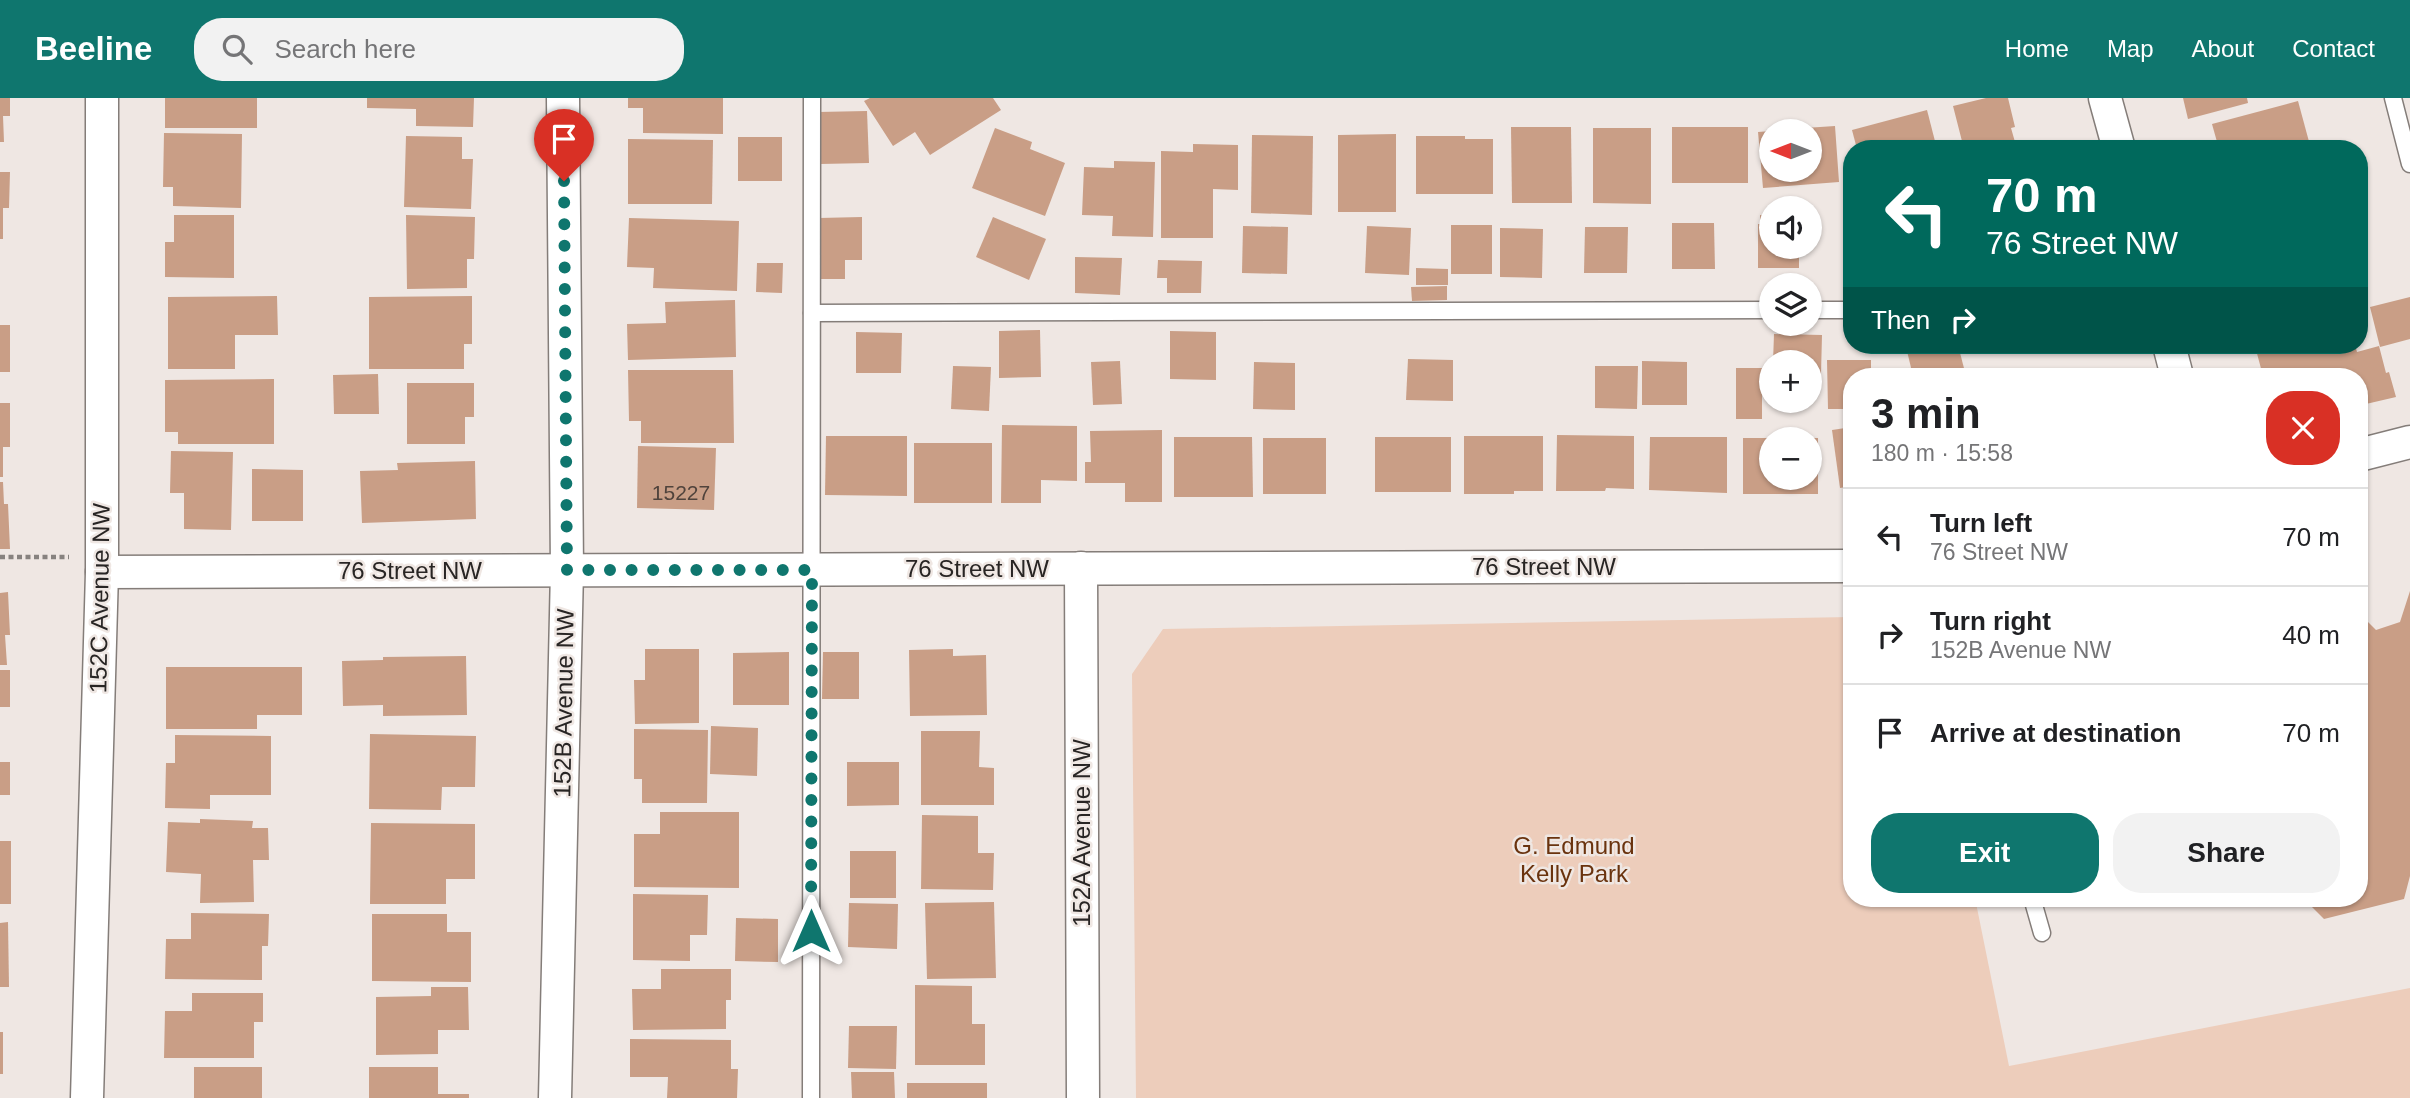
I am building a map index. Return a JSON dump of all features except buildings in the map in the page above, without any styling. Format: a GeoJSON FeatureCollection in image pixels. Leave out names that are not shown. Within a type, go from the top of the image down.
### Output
{"type":"FeatureCollection","features":[{"type":"Feature","properties":{"kind":"street","name":"152C Avenue NW"},"geometry":{"type":"LineString","coordinates":[[88,1098],[102,565],[102,98]]}},
{"type":"Feature","properties":{"kind":"street","name":"152B Avenue NW"},"geometry":{"type":"LineString","coordinates":[[555,1098],[567,570],[563,98]]}},
{"type":"Feature","properties":{"kind":"street"},"geometry":{"type":"LineString","coordinates":[[2105,98],[2117,140]]}},
{"type":"Feature","properties":{"kind":"street"},"geometry":{"type":"LineString","coordinates":[[2368,453],[2410,442]]}},
{"type":"Feature","properties":{"kind":"street","name":"76 Street NW"},"geometry":{"type":"LineString","coordinates":[[102,565],[567,570],[1843,566]]}},
{"type":"Feature","properties":{"kind":"street","name":"152A Avenue NW"},"geometry":{"type":"LineString","coordinates":[[1081,568],[1083,1098]]}},
{"type":"Feature","properties":{"kind":"lane"},"geometry":{"type":"LineString","coordinates":[[811,1098],[812,98]]}},
{"type":"Feature","properties":{"kind":"lane"},"geometry":{"type":"LineString","coordinates":[[2392,98],[2410,164]]}},
{"type":"Feature","properties":{"kind":"lane"},"geometry":{"type":"LineString","coordinates":[[812,313],[1759,310]]}},
{"type":"Feature","properties":{"kind":"lane"},"geometry":{"type":"LineString","coordinates":[[1822,310],[1843,310]]}},
{"type":"Feature","properties":{"kind":"lane"},"geometry":{"type":"LineString","coordinates":[[2035,907],[2042,933]]}},
{"type":"Feature","properties":{"kind":"path"},"geometry":{"type":"LineString","coordinates":[[0,557],[102,565]]}},
{"type":"Feature","properties":{"kind":"green space","name":"G. Edmund Kelly Park"},"geometry":{"type":"Polygon","coordinates":[[[1843,617],[1843,907],[1977,907],[2009,1066],[2410,988],[2410,1098],[1136,1098],[1132,674],[1163,629],[1843,617]]]}},
{"type":"Feature","properties":{"kind":"route"},"geometry":{"type":"LineString","coordinates":[[564,181],[567,570],[812,570],[811,931]]}}]}
